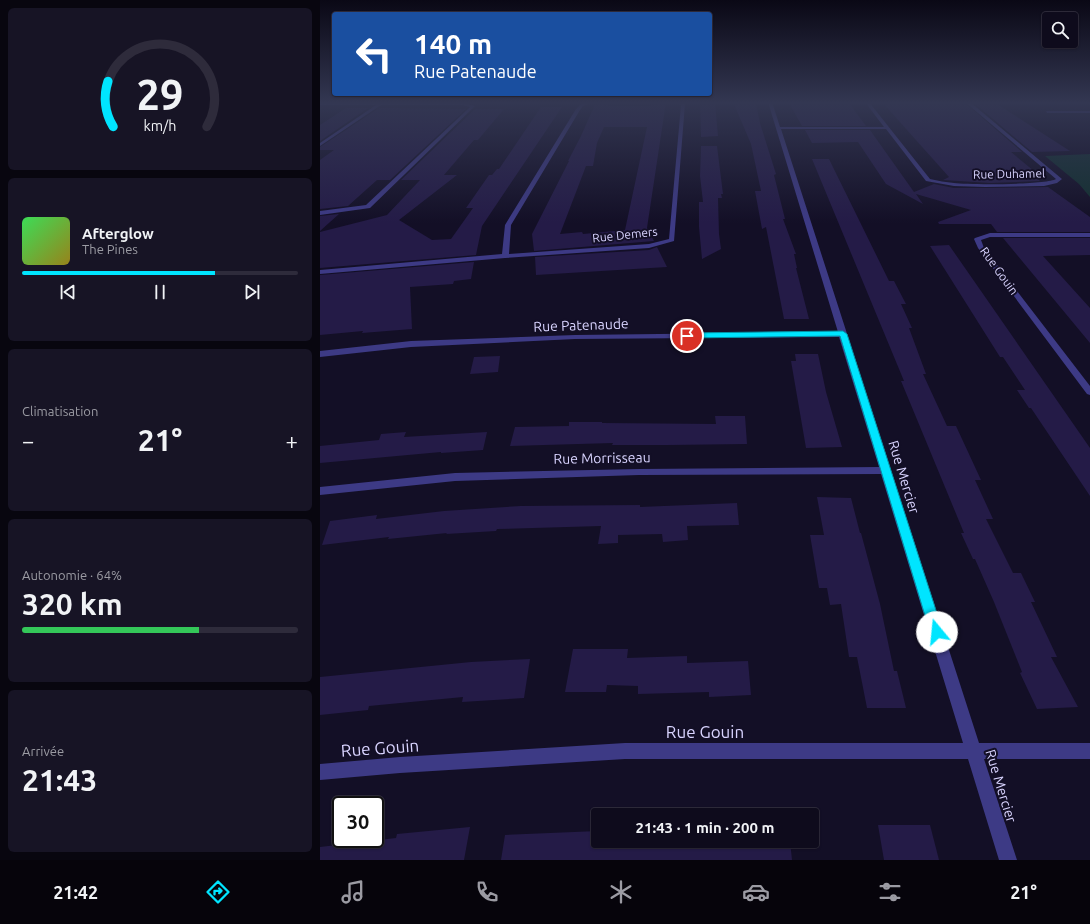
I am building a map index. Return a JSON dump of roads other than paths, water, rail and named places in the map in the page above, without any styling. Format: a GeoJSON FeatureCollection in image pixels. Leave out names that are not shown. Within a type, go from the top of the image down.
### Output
{"type":"FeatureCollection","features":[{"type":"Feature","properties":{"kind":"street"},"geometry":{"type":"LineString","coordinates":[[320,213],[368,207],[435,142]]}},
{"type":"Feature","properties":{"kind":"street"},"geometry":{"type":"LineString","coordinates":[[505,256],[508,225],[558,142]]}},
{"type":"Feature","properties":{"kind":"street","name":"Rue Demers"},"geometry":{"type":"LineString","coordinates":[[320,272],[505,256],[649,246],[672,240],[680,142]]}},
{"type":"Feature","properties":{"kind":"street","name":"Rue Mercier"},"geometry":{"type":"LineString","coordinates":[[783,142],[1008,860]]}},
{"type":"Feature","properties":{"kind":"street","name":"Rue Duhamel"},"geometry":{"type":"LineString","coordinates":[[898,142],[928,180],[942,184],[1044,184],[1055,182],[1059,179],[1015,142]]}},
{"type":"Feature","properties":{"kind":"street","name":"Rue Gouin"},"geometry":{"type":"LineString","coordinates":[[1090,235],[990,235],[977,239],[981,248],[1090,392]]}},
{"type":"Feature","properties":{"kind":"street","name":"Rue Patenaude"},"geometry":{"type":"LineString","coordinates":[[320,354],[411,344],[575,337],[843,334]]}},
{"type":"Feature","properties":{"kind":"street","name":"Rue Morrisseau"},"geometry":{"type":"LineString","coordinates":[[320,491],[455,477],[639,472],[886,470]]}},
{"type":"Feature","properties":{"kind":"street","name":"Rue Gouin"},"geometry":{"type":"LineString","coordinates":[[320,772],[400,765],[624,751],[1090,750]]}}]}
